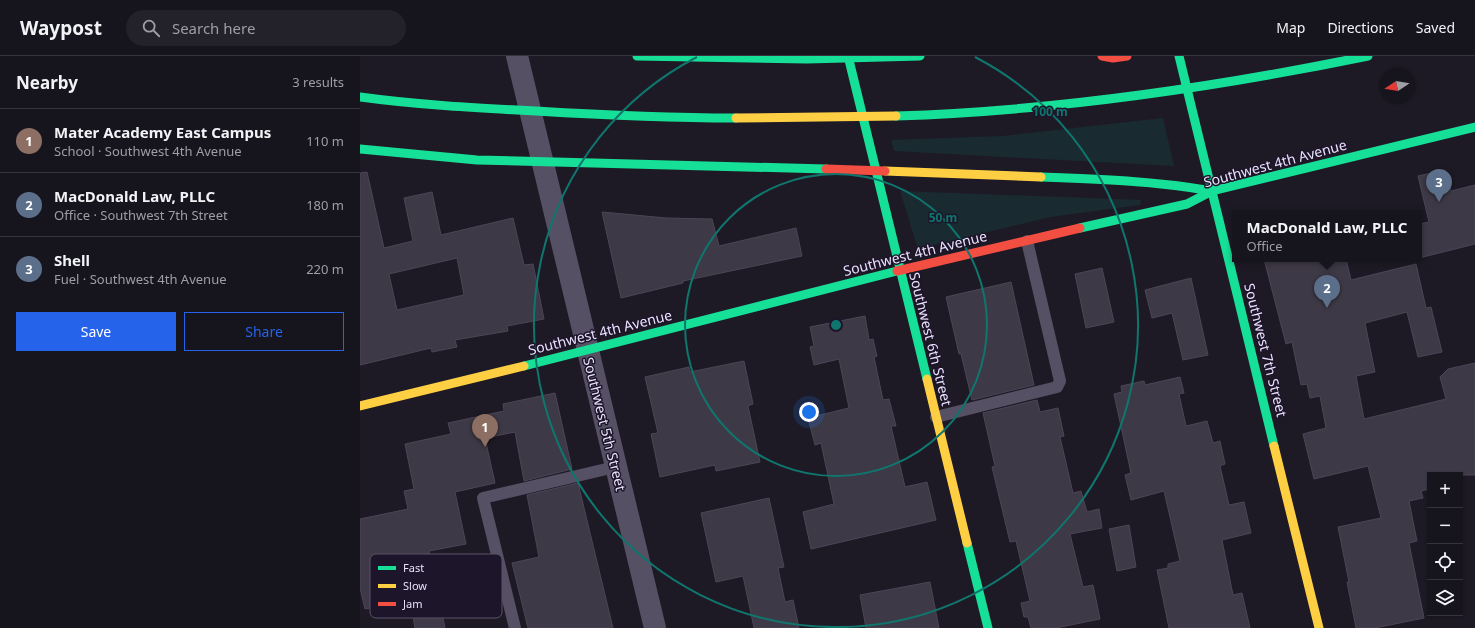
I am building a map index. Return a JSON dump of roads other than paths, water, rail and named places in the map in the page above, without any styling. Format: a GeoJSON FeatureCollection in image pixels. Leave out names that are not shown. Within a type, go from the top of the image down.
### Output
{"type":"FeatureCollection","features":[{"type":"Feature","properties":{"kind":"main road"},"geometry":{"type":"LineString","coordinates":[[637,56],[807,59],[920,56]]}},
{"type":"Feature","properties":{"kind":"main road","name":"Southwest 6th Street"},"geometry":{"type":"LineString","coordinates":[[848,56],[899,270],[988,628]]}},
{"type":"Feature","properties":{"kind":"main road"},"geometry":{"type":"LineString","coordinates":[[1102,56],[1113,58],[1127,56]]}},
{"type":"Feature","properties":{"kind":"main road","name":"Southwest 7th Street"},"geometry":{"type":"LineString","coordinates":[[1179,56],[1319,628]]}},
{"type":"Feature","properties":{"kind":"main road"},"geometry":{"type":"LineString","coordinates":[[360,97],[395,103],[678,118],[829,118],[934,114],[1024,108],[1164,93],[1290,74],[1368,56]]}},
{"type":"Feature","properties":{"kind":"main road","name":"Southwest 4th Avenue"},"geometry":{"type":"LineString","coordinates":[[360,406],[587,351],[899,270],[1187,204],[1212,191],[1475,127]]}},
{"type":"Feature","properties":{"kind":"main road"},"geometry":{"type":"LineString","coordinates":[[360,149],[477,160],[961,173],[1121,180],[1165,184],[1212,191]]}},
{"type":"Feature","properties":{"kind":"street","name":"Southwest 5th Street"},"geometry":{"type":"LineString","coordinates":[[517,56],[587,351],[656,628]]}},
{"type":"Feature","properties":{"kind":"lane"},"geometry":{"type":"LineString","coordinates":[[936,417],[1057,387],[1059,385],[1060,381],[1027,241]]}},
{"type":"Feature","properties":{"kind":"lane"},"geometry":{"type":"LineString","coordinates":[[497,554],[483,498],[616,467]]}},
{"type":"Feature","properties":{"kind":"lane"},"geometry":{"type":"LineString","coordinates":[[502,575],[515,628]]}},
{"type":"Feature","properties":{"kind":"place","name":"Shell"},"geometry":{"type":"Point","coordinates":[1439,202]}},
{"type":"Feature","properties":{"kind":"place","name":"MacDonald Law, PLLC"},"geometry":{"type":"Point","coordinates":[1327,308]}},
{"type":"Feature","properties":{"kind":"place","name":"Mater Academy East Campus"},"geometry":{"type":"Point","coordinates":[485,447]}}]}
